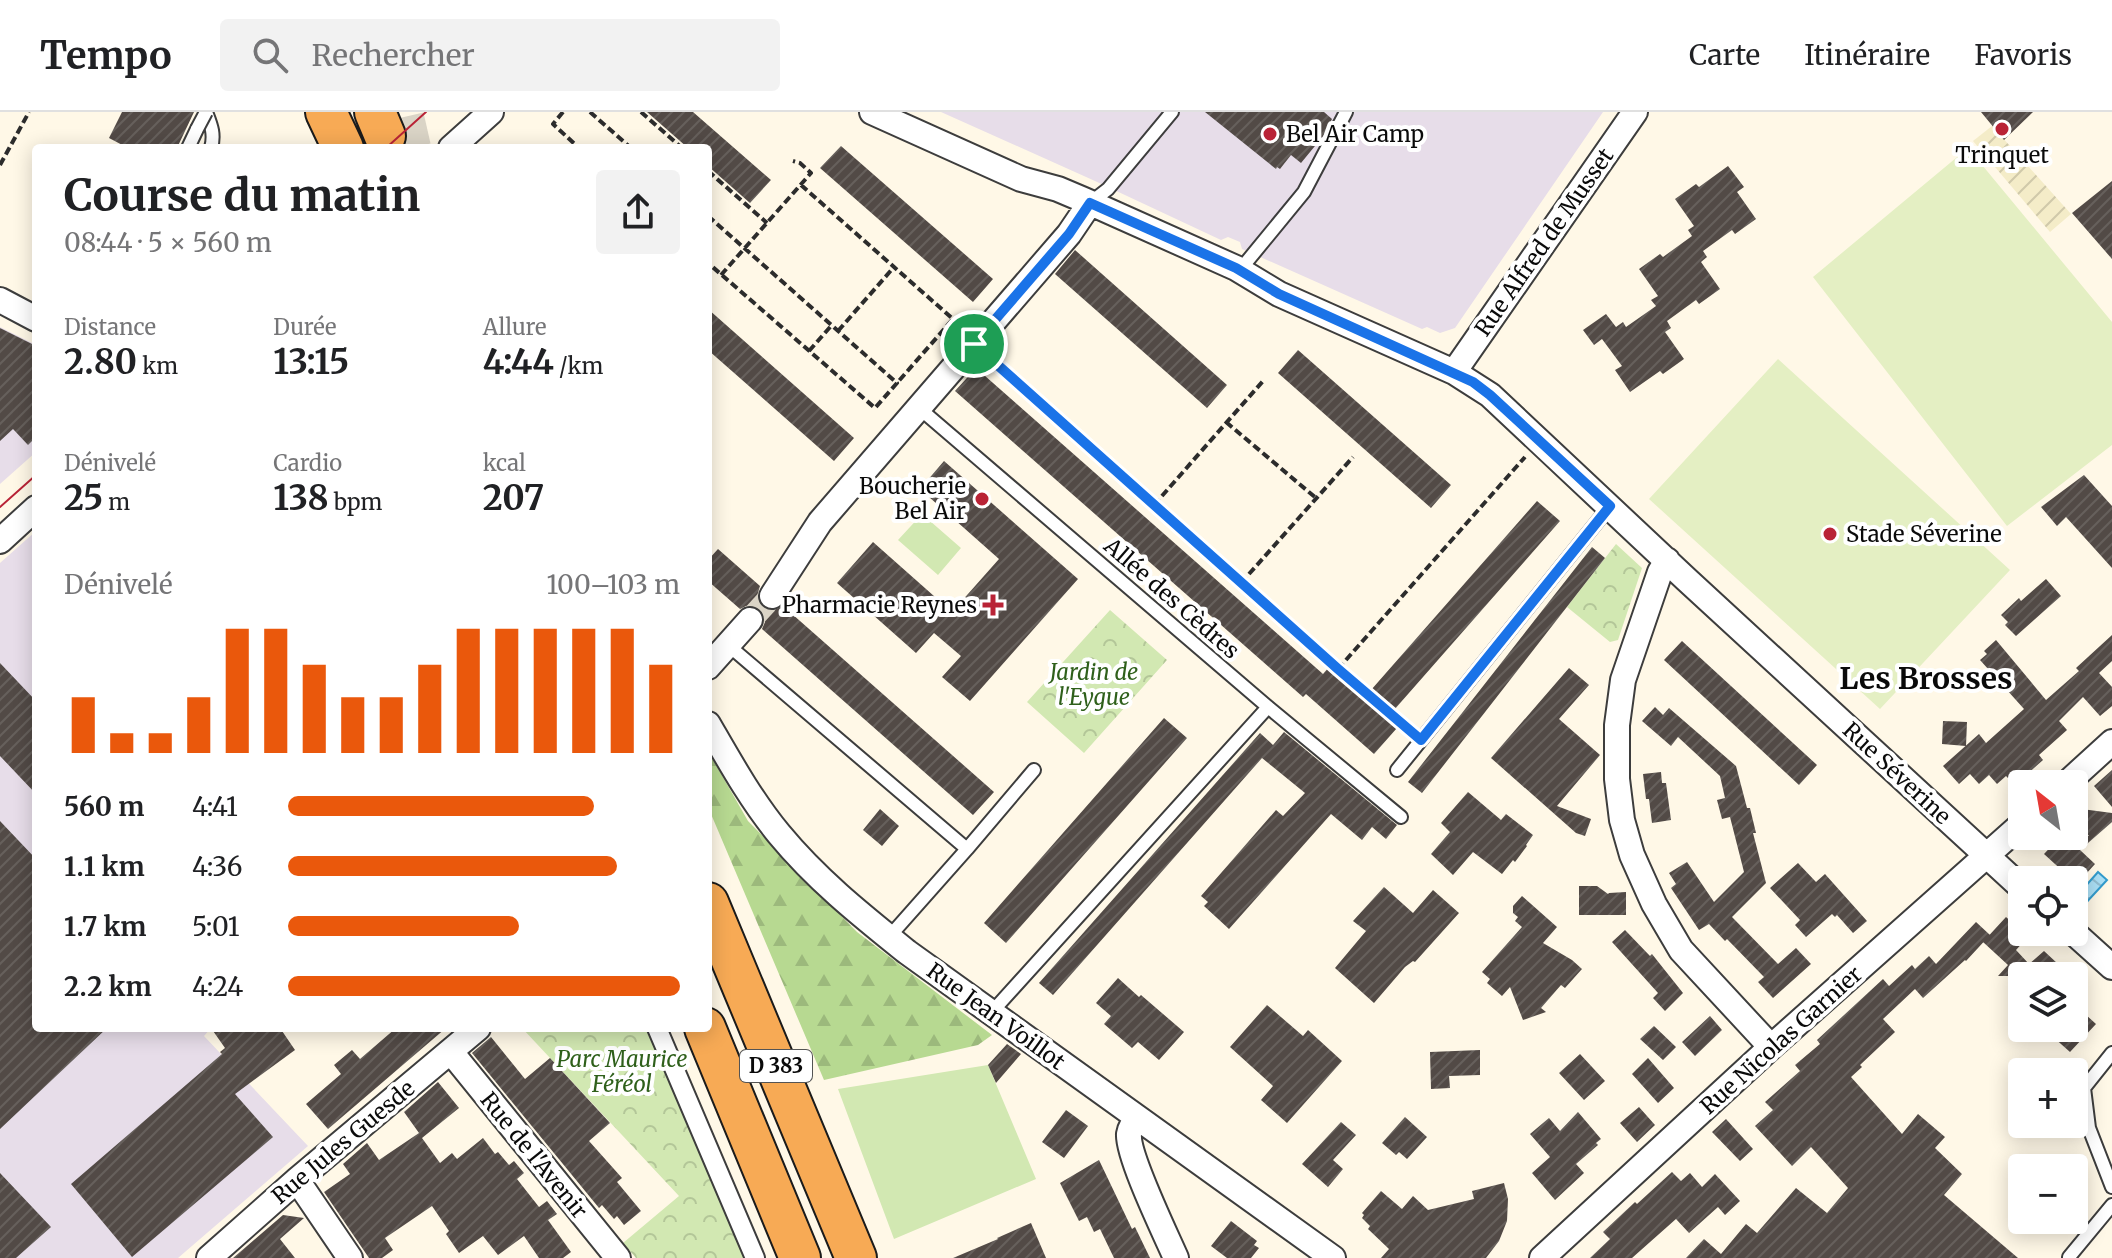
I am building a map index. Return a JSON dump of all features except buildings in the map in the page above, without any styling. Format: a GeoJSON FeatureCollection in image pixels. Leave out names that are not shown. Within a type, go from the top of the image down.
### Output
{"type":"FeatureCollection","features":[{"type":"Feature","properties":{"kind":"highway","name":"D 383"},"geometry":{"type":"LineString","coordinates":[[712,912],[855,1248]]}},
{"type":"Feature","properties":{"kind":"highway","name":"D 383"},"geometry":{"type":"LineString","coordinates":[[707,1032],[800,1258]]}},
{"type":"Feature","properties":{"kind":"highway"},"geometry":{"type":"LineString","coordinates":[[759,1161],[779,1258]]}},
{"type":"Feature","properties":{"kind":"street"},"geometry":{"type":"LineString","coordinates":[[455,144],[491,112]]}},
{"type":"Feature","properties":{"kind":"street","name":"Rue Séverine"},"geometry":{"type":"LineString","coordinates":[[872,112],[1021,179],[1058,189],[1240,270],[1279,294],[1454,372],[1490,395],[2008,875]]}},
{"type":"Feature","properties":{"kind":"street","name":"Rue Alfred de Musset"},"geometry":{"type":"LineString","coordinates":[[1454,372],[1635,112]]}},
{"type":"Feature","properties":{"kind":"street"},"geometry":{"type":"LineString","coordinates":[[772,596],[820,522],[1069,234],[1090,203]]}},
{"type":"Feature","properties":{"kind":"street"},"geometry":{"type":"LineString","coordinates":[[0,300],[32,314]]}},
{"type":"Feature","properties":{"kind":"street"},"geometry":{"type":"LineString","coordinates":[[0,541],[32,512]]}},
{"type":"Feature","properties":{"kind":"street"},"geometry":{"type":"LineString","coordinates":[[1667,560],[1660,572],[1623,680],[1617,725],[1617,779],[1622,820],[1632,855],[1654,904],[1681,950],[1771,1047]]}},
{"type":"Feature","properties":{"kind":"street"},"geometry":{"type":"LineString","coordinates":[[712,663],[750,620]]}},
{"type":"Feature","properties":{"kind":"street","name":"Rue Jean Voillot"},"geometry":{"type":"LineString","coordinates":[[712,731],[741,780],[780,835],[839,897],[991,1013],[1333,1258]]}},
{"type":"Feature","properties":{"kind":"street"},"geometry":{"type":"LineString","coordinates":[[2081,770],[2112,742]]}},
{"type":"Feature","properties":{"kind":"street","name":"Rue Nicolas Garnier"},"geometry":{"type":"LineString","coordinates":[[1542,1258],[1771,1047],[2008,837]]}},
{"type":"Feature","properties":{"kind":"street"},"geometry":{"type":"LineString","coordinates":[[2088,945],[2112,967]]}},
{"type":"Feature","properties":{"kind":"street","name":"Rue Jules Guesde"},"geometry":{"type":"LineString","coordinates":[[209,1258],[474,1032]]}},
{"type":"Feature","properties":{"kind":"street"},"geometry":{"type":"LineString","coordinates":[[659,1032],[755,1258]]}},
{"type":"Feature","properties":{"kind":"street","name":"Rue de l'Avenir"},"geometry":{"type":"LineString","coordinates":[[451,1052],[618,1258]]}},
{"type":"Feature","properties":{"kind":"street"},"geometry":{"type":"LineString","coordinates":[[1138,1118],[1131,1126],[1129,1142],[1176,1258]]}},
{"type":"Feature","properties":{"kind":"street"},"geometry":{"type":"LineString","coordinates":[[297,1180],[350,1258]]}},
{"type":"Feature","properties":{"kind":"lane"},"geometry":{"type":"LineString","coordinates":[[190,144],[206,112]]}},
{"type":"Feature","properties":{"kind":"lane"},"geometry":{"type":"LineString","coordinates":[[206,112],[214,139],[212,144]]}},
{"type":"Feature","properties":{"kind":"lane"},"geometry":{"type":"LineString","coordinates":[[1090,203],[1108,189],[1172,112]]}},
{"type":"Feature","properties":{"kind":"lane"},"geometry":{"type":"LineString","coordinates":[[1240,270],[1304,192],[1346,112]]}},
{"type":"Feature","properties":{"kind":"lane","name":"Allée des Cèdres"},"geometry":{"type":"LineString","coordinates":[[919,408],[1401,817]]}},
{"type":"Feature","properties":{"kind":"lane"},"geometry":{"type":"LineString","coordinates":[[1397,770],[1610,506]]}},
{"type":"Feature","properties":{"kind":"lane"},"geometry":{"type":"LineString","coordinates":[[728,645],[967,849]]}},
{"type":"Feature","properties":{"kind":"lane"},"geometry":{"type":"LineString","coordinates":[[991,1013],[1268,707]]}},
{"type":"Feature","properties":{"kind":"lane"},"geometry":{"type":"LineString","coordinates":[[889,937],[1034,770]]}},
{"type":"Feature","properties":{"kind":"lane"},"geometry":{"type":"LineString","coordinates":[[2088,1077],[2112,1053]]}},
{"type":"Feature","properties":{"kind":"lane"},"geometry":{"type":"LineString","coordinates":[[2088,1124],[2112,1187]]}},
{"type":"Feature","properties":{"kind":"lane"},"geometry":{"type":"LineString","coordinates":[[2069,1257],[2112,1205]]}},
{"type":"Feature","properties":{"kind":"path"},"geometry":{"type":"LineString","coordinates":[[0,165],[29,112]]}},
{"type":"Feature","properties":{"kind":"path"},"geometry":{"type":"LineString","coordinates":[[563,112],[553,124],[575,144]]}},
{"type":"Feature","properties":{"kind":"path"},"geometry":{"type":"LineString","coordinates":[[590,112],[626,144]]}},
{"type":"Feature","properties":{"kind":"path"},"geometry":{"type":"LineString","coordinates":[[641,112],[677,144]]}},
{"type":"Feature","properties":{"kind":"path"},"geometry":{"type":"LineString","coordinates":[[721,275],[811,173],[793,161]]}},
{"type":"Feature","properties":{"kind":"path"},"geometry":{"type":"LineString","coordinates":[[712,175],[767,223]]}},
{"type":"Feature","properties":{"kind":"path"},"geometry":{"type":"LineString","coordinates":[[712,267],[875,408],[953,319],[801,185]]}},
{"type":"Feature","properties":{"kind":"path"},"geometry":{"type":"LineString","coordinates":[[712,220],[897,383]]}},
{"type":"Feature","properties":{"kind":"path"},"geometry":{"type":"LineString","coordinates":[[838,331],[894,267]]}},
{"type":"Feature","properties":{"kind":"path"},"geometry":{"type":"LineString","coordinates":[[809,351],[831,325]]}},
{"type":"Feature","properties":{"kind":"path"},"geometry":{"type":"LineString","coordinates":[[974,344],[1421,740]]}},
{"type":"Feature","properties":{"kind":"path"},"geometry":{"type":"LineString","coordinates":[[1154,505],[1263,381]]}},
{"type":"Feature","properties":{"kind":"path"},"geometry":{"type":"LineString","coordinates":[[1226,422],[1316,499]]}},
{"type":"Feature","properties":{"kind":"path"},"geometry":{"type":"LineString","coordinates":[[1338,669],[1540,440]]}},
{"type":"Feature","properties":{"kind":"path"},"geometry":{"type":"LineString","coordinates":[[1241,583],[1353,457]]}},
{"type":"Feature","properties":{"kind":"shaded area"},"geometry":{"type":"Polygon","coordinates":[[[941,112],[1603,112],[1455,328],[1440,333],[1427,327],[1422,329],[1242,249],[1240,242],[1228,237],[1221,240],[941,112]]]}},
{"type":"Feature","properties":{"kind":"shaded area"},"geometry":{"type":"Polygon","coordinates":[[[1992,126],[2071,214],[2050,232],[1973,141],[1992,126]]]}},
{"type":"Feature","properties":{"kind":"shaded area"},"geometry":{"type":"Polygon","coordinates":[[[0,327],[32,343],[32,456],[0,484],[0,327]]]}},
{"type":"Feature","properties":{"kind":"shaded area"},"geometry":{"type":"Polygon","coordinates":[[[32,535],[32,1032],[208,1032],[204,1036],[308,1146],[178,1258],[0,1258],[0,563],[32,535]]]}},
{"type":"Feature","properties":{"kind":"green space"},"geometry":{"type":"Polygon","coordinates":[[[1968,148],[2112,322],[2112,445],[2007,526],[1813,277],[1968,148]]]}},
{"type":"Feature","properties":{"kind":"green space","name":"Stade Séverine"},"geometry":{"type":"Polygon","coordinates":[[[1778,359],[2010,570],[1880,709],[1649,499],[1778,359]]]}},
{"type":"Feature","properties":{"kind":"green space"},"geometry":{"type":"Polygon","coordinates":[[[922,514],[961,548],[938,575],[898,540],[922,514]]]}},
{"type":"Feature","properties":{"kind":"green space"},"geometry":{"type":"Polygon","coordinates":[[[1616,544],[1642,568],[1618,640],[1610,642],[1567,607],[1616,544]]]}},
{"type":"Feature","properties":{"kind":"green space","name":"Jardin de l'Eygue"},"geometry":{"type":"Polygon","coordinates":[[[1110,610],[1167,660],[1084,753],[1027,702],[1110,610]]]}},
{"type":"Feature","properties":{"kind":"green space"},"geometry":{"type":"Polygon","coordinates":[[[712,758],[748,821],[857,932],[992,1035],[978,1045],[824,1080],[712,816],[712,758]]]}},
{"type":"Feature","properties":{"kind":"green space","name":"Parc Maurice Féréol"},"geometry":{"type":"Polygon","coordinates":[[[526,1032],[652,1032],[748,1258],[636,1258],[623,1243],[679,1196],[526,1032]]]}},
{"type":"Feature","properties":{"kind":"green space"},"geometry":{"type":"Polygon","coordinates":[[[988,1065],[1036,1179],[894,1239],[838,1089],[988,1065]]]}},
{"type":"Feature","properties":{"kind":"water"},"geometry":{"type":"Polygon","coordinates":[[[2098,872],[2107,880],[2088,901],[2088,883],[2098,872]]]}},
{"type":"Feature","properties":{"kind":"tunnel"},"geometry":{"type":"LineString","coordinates":[[404,117],[410,144]]}},
{"type":"Feature","properties":{"kind":"tunnel"},"geometry":{"type":"LineString","coordinates":[[750,620],[772,596]]}},
{"type":"Feature","properties":{"kind":"tram line"},"geometry":{"type":"LineString","coordinates":[[390,144],[426,112]]}},
{"type":"Feature","properties":{"kind":"tram line"},"geometry":{"type":"LineString","coordinates":[[0,507],[32,479]]}},
{"type":"Feature","properties":{"kind":"place","name":"Trinquet"},"geometry":{"type":"Point","coordinates":[2002,129]}},
{"type":"Feature","properties":{"kind":"place","name":"Bel Air Camp"},"geometry":{"type":"Point","coordinates":[1270,134]}},
{"type":"Feature","properties":{"kind":"place","name":"Boucherie Bel Air"},"geometry":{"type":"Point","coordinates":[982,499]}},
{"type":"Feature","properties":{"kind":"place","name":"Stade Séverine"},"geometry":{"type":"Point","coordinates":[1830,534]}},
{"type":"Feature","properties":{"kind":"place","name":"Pharmacie Reynes"},"geometry":{"type":"Point","coordinates":[993,605]}},
{"type":"Feature","properties":{"kind":"district","name":"Les Brosses"},"geometry":{"type":"Point","coordinates":[1926,679]}},
{"type":"Feature","properties":{"kind":"route"},"geometry":{"type":"LineString","coordinates":[[1090,203],[1236,268],[1279,294],[1473,382],[1610,506],[1421,740],[974,344],[1069,234],[1090,203]]}}]}
